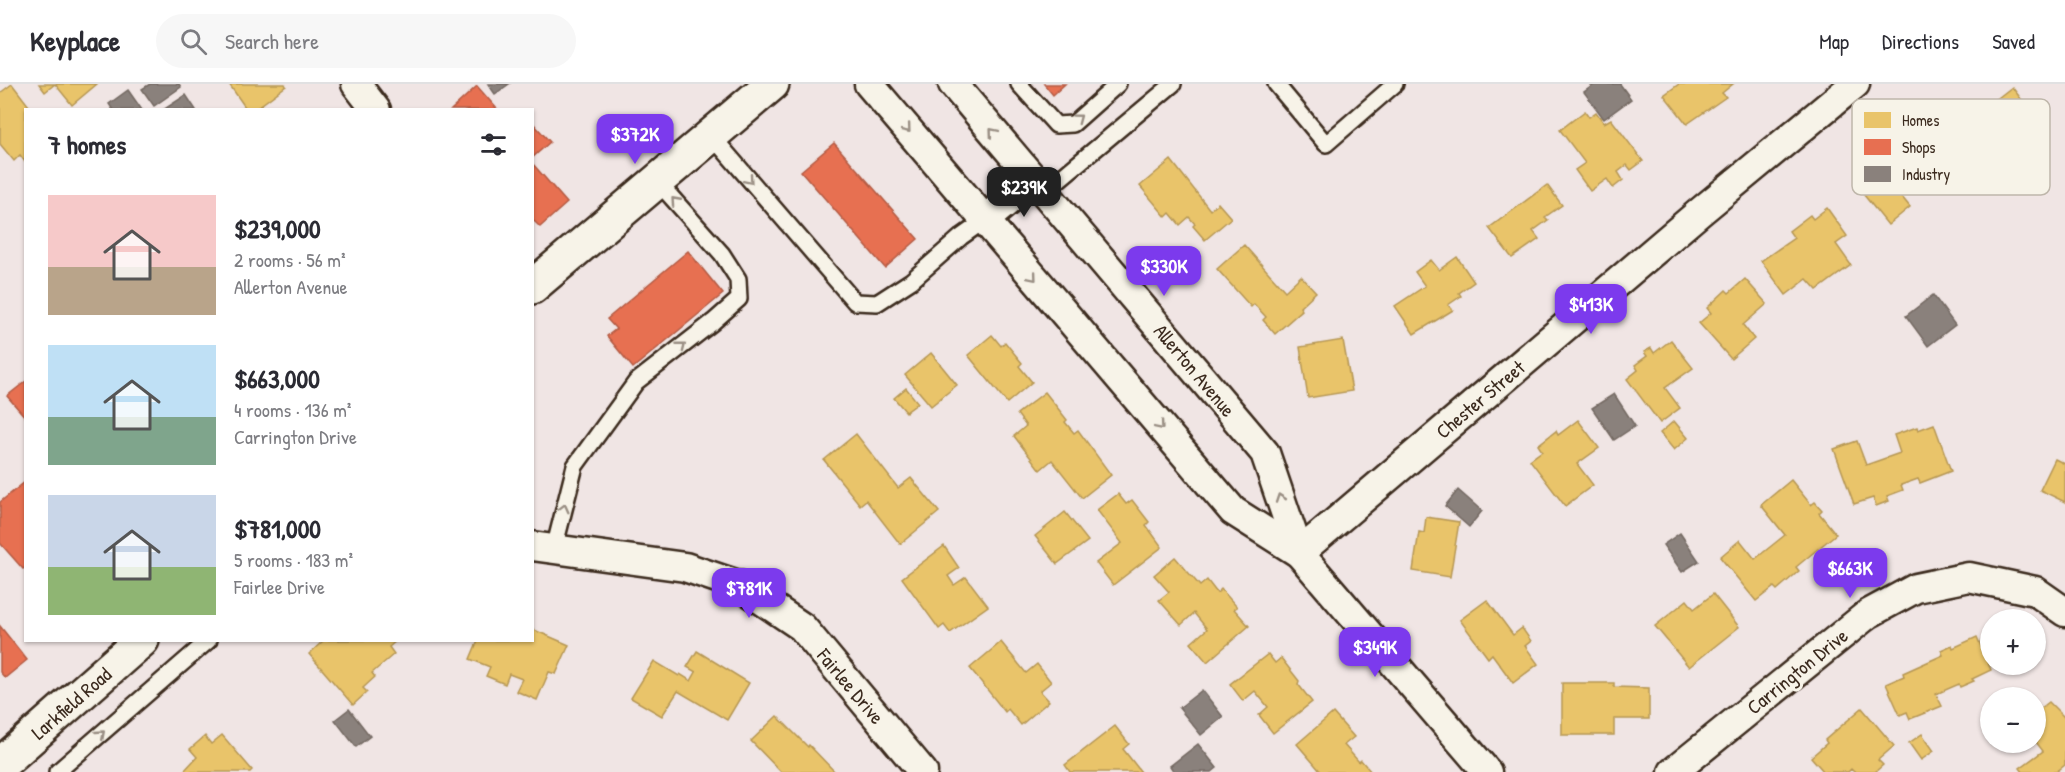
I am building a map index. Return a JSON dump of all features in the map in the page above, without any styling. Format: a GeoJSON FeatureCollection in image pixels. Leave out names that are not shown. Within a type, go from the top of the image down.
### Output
{"type":"FeatureCollection","features":[{"type":"Feature","properties":{"kind":"main road"},"geometry":{"type":"LineString","coordinates":[[534,285],[772,84]]}},
{"type":"Feature","properties":{"kind":"main road","name":"Larkfield Road"},"geometry":{"type":"LineString","coordinates":[[0,765],[140,642]]}},
{"type":"Feature","properties":{"kind":"street"},"geometry":{"type":"LineString","coordinates":[[356,84],[374,108]]}},
{"type":"Feature","properties":{"kind":"street","name":"Allerton Avenue"},"geometry":{"type":"LineString","coordinates":[[869,84],[1233,511],[1299,553],[1487,772]]}},
{"type":"Feature","properties":{"kind":"street","name":"Allerton Avenue"},"geometry":{"type":"LineString","coordinates":[[953,84],[1265,453],[1299,553]]}},
{"type":"Feature","properties":{"kind":"street","name":"Chester Street"},"geometry":{"type":"LineString","coordinates":[[1299,553],[1700,212],[1855,84]]}},
{"type":"Feature","properties":{"kind":"street"},"geometry":{"type":"LineString","coordinates":[[985,220],[1039,186]]}},
{"type":"Feature","properties":{"kind":"street","name":"Fairlee Drive"},"geometry":{"type":"LineString","coordinates":[[543,548],[685,567],[741,586],[802,627],[923,772]]}},
{"type":"Feature","properties":{"kind":"street","name":"Carrington Drive"},"geometry":{"type":"LineString","coordinates":[[1673,772],[1868,614],[1916,588],[1970,577],[2035,591],[2065,612]]}},
{"type":"Feature","properties":{"kind":"lane"},"geometry":{"type":"LineString","coordinates":[[1019,84],[1056,125],[1073,124],[1118,84]]}},
{"type":"Feature","properties":{"kind":"lane"},"geometry":{"type":"LineString","coordinates":[[1039,186],[1173,84]]}},
{"type":"Feature","properties":{"kind":"lane"},"geometry":{"type":"LineString","coordinates":[[1276,84],[1326,144],[1395,84]]}},
{"type":"Feature","properties":{"kind":"lane"},"geometry":{"type":"LineString","coordinates":[[711,135],[855,302],[877,303],[911,281],[961,237],[985,220]]}},
{"type":"Feature","properties":{"kind":"lane"},"geometry":{"type":"LineString","coordinates":[[543,548],[575,466],[636,382],[739,300],[738,279],[722,254],[657,181]]}},
{"type":"Feature","properties":{"kind":"lane"},"geometry":{"type":"LineString","coordinates":[[57,772],[207,642]]}},
{"type":"Feature","properties":{"kind":"building: Homes"},"geometry":{"type":"Polygon","coordinates":[[[12,84],[30,108],[24,108],[24,161],[20,155],[14,161],[0,144],[0,93],[12,84]]]}},
{"type":"Feature","properties":{"kind":"building: Homes"},"geometry":{"type":"Polygon","coordinates":[[[39,84],[55,84],[45,92],[39,84]]]}},
{"type":"Feature","properties":{"kind":"building: Homes"},"geometry":{"type":"Polygon","coordinates":[[[55,84],[97,84],[72,105],[55,84]]]}},
{"type":"Feature","properties":{"kind":"building: Homes"},"geometry":{"type":"Polygon","coordinates":[[[229,84],[285,84],[286,86],[257,108],[246,108],[229,84]]]}},
{"type":"Feature","properties":{"kind":"building: Homes"},"geometry":{"type":"Polygon","coordinates":[[[1679,84],[1733,84],[1722,93],[1726,97],[1687,124],[1664,95],[1679,84]]]}},
{"type":"Feature","properties":{"kind":"building: Homes"},"geometry":{"type":"Polygon","coordinates":[[[2012,87],[2021,99],[1997,99],[2012,87]]]}},
{"type":"Feature","properties":{"kind":"building: Homes"},"geometry":{"type":"Polygon","coordinates":[[[1585,111],[1589,117],[1596,112],[1604,123],[1611,119],[1643,161],[1631,170],[1627,165],[1618,172],[1623,180],[1613,188],[1607,179],[1590,191],[1575,170],[1585,163],[1560,130],[1585,111]]]}},
{"type":"Feature","properties":{"kind":"building: Homes"},"geometry":{"type":"Polygon","coordinates":[[[1171,160],[1210,210],[1218,203],[1231,218],[1205,240],[1193,226],[1195,224],[1189,217],[1180,225],[1170,213],[1166,217],[1140,186],[1171,160]]]}},
{"type":"Feature","properties":{"kind":"building: Homes"},"geometry":{"type":"Polygon","coordinates":[[[1547,185],[1562,205],[1545,217],[1548,220],[1533,231],[1539,239],[1512,258],[1489,228],[1547,185]]]}},
{"type":"Feature","properties":{"kind":"building: Homes"},"geometry":{"type":"Polygon","coordinates":[[[1864,195],[1900,195],[1910,207],[1888,225],[1864,195]]]}},
{"type":"Feature","properties":{"kind":"building: Homes"},"geometry":{"type":"Polygon","coordinates":[[[1827,208],[1847,236],[1836,244],[1851,265],[1817,290],[1807,279],[1786,295],[1761,261],[1794,238],[1789,231],[1810,215],[1813,219],[1827,208]]]}},
{"type":"Feature","properties":{"kind":"building: Homes"},"geometry":{"type":"Polygon","coordinates":[[[1244,245],[1285,291],[1301,276],[1316,292],[1300,307],[1302,310],[1275,334],[1263,320],[1266,317],[1254,304],[1251,307],[1217,269],[1244,245]]]}},
{"type":"Feature","properties":{"kind":"building: Homes"},"geometry":{"type":"Polygon","coordinates":[[[1457,257],[1474,282],[1459,293],[1461,296],[1448,305],[1453,310],[1414,334],[1395,306],[1425,286],[1415,272],[1431,260],[1439,270],[1457,257]]]}},
{"type":"Feature","properties":{"kind":"building: Homes"},"geometry":{"type":"Polygon","coordinates":[[[1745,279],[1767,304],[1743,325],[1754,339],[1731,359],[1699,323],[1711,313],[1707,308],[1726,290],[1729,293],[1745,279]]]}},
{"type":"Feature","properties":{"kind":"building: Homes"},"geometry":{"type":"Polygon","coordinates":[[[992,335],[1001,346],[1005,342],[1022,363],[1019,366],[1032,382],[1007,403],[968,355],[992,335]]]}},
{"type":"Feature","properties":{"kind":"building: Homes"},"geometry":{"type":"Polygon","coordinates":[[[1343,340],[1352,391],[1308,398],[1300,347],[1343,340]]]}},
{"type":"Feature","properties":{"kind":"building: Homes"},"geometry":{"type":"Polygon","coordinates":[[[1671,340],[1693,368],[1665,388],[1680,408],[1660,423],[1627,379],[1638,370],[1635,365],[1647,356],[1644,352],[1651,348],[1654,353],[1671,340]]]}},
{"type":"Feature","properties":{"kind":"building: Homes"},"geometry":{"type":"Polygon","coordinates":[[[931,353],[957,385],[931,406],[905,375],[931,353]]]}},
{"type":"Feature","properties":{"kind":"building: Homes"},"geometry":{"type":"Polygon","coordinates":[[[906,388],[918,403],[906,412],[894,398],[906,388]]]}},
{"type":"Feature","properties":{"kind":"building: Homes"},"geometry":{"type":"Polygon","coordinates":[[[1045,392],[1067,420],[1065,422],[1074,433],[1078,430],[1111,475],[1082,498],[1052,460],[1040,470],[1014,436],[1026,426],[1017,414],[1045,392]]]}},
{"type":"Feature","properties":{"kind":"building: Homes"},"geometry":{"type":"Polygon","coordinates":[[[1578,420],[1599,448],[1577,464],[1593,485],[1565,506],[1530,460],[1542,451],[1538,445],[1556,431],[1558,435],[1578,420]]]}},
{"type":"Feature","properties":{"kind":"building: Homes"},"geometry":{"type":"Polygon","coordinates":[[[1674,421],[1688,438],[1674,450],[1660,433],[1674,421]]]}},
{"type":"Feature","properties":{"kind":"building: Homes"},"geometry":{"type":"Polygon","coordinates":[[[1934,424],[1951,471],[1920,483],[1918,479],[1901,485],[1903,490],[1887,496],[1889,501],[1876,506],[1873,498],[1854,504],[1834,449],[1857,441],[1866,465],[1900,453],[1894,435],[1934,424]]]}},
{"type":"Feature","properties":{"kind":"building: Homes"},"geometry":{"type":"Polygon","coordinates":[[[856,434],[898,488],[911,478],[939,512],[900,544],[866,500],[860,505],[824,460],[856,434]]]}},
{"type":"Feature","properties":{"kind":"building: Homes"},"geometry":{"type":"Polygon","coordinates":[[[2055,459],[2065,464],[2065,502],[2040,490],[2055,459]]]}},
{"type":"Feature","properties":{"kind":"building: Homes"},"geometry":{"type":"Polygon","coordinates":[[[1791,480],[1811,505],[1815,502],[1822,510],[1819,513],[1836,534],[1796,567],[1799,571],[1777,590],[1774,587],[1756,601],[1720,557],[1740,540],[1755,559],[1785,535],[1761,505],[1791,480]]]}},
{"type":"Feature","properties":{"kind":"building: Homes"},"geometry":{"type":"Polygon","coordinates":[[[1118,494],[1126,504],[1132,500],[1149,522],[1146,525],[1162,547],[1113,585],[1096,563],[1122,543],[1097,510],[1118,494]]]}},
{"type":"Feature","properties":{"kind":"building: Homes"},"geometry":{"type":"Polygon","coordinates":[[[1065,512],[1088,541],[1057,564],[1035,536],[1065,512]]]}},
{"type":"Feature","properties":{"kind":"building: Homes"},"geometry":{"type":"Polygon","coordinates":[[[1426,517],[1459,522],[1450,577],[1413,571],[1419,532],[1424,533],[1426,517]]]}},
{"type":"Feature","properties":{"kind":"building: Homes"},"geometry":{"type":"Polygon","coordinates":[[[944,546],[959,568],[948,576],[954,585],[966,577],[988,606],[950,633],[944,625],[939,629],[902,578],[944,546]]]}},
{"type":"Feature","properties":{"kind":"building: Homes"},"geometry":{"type":"Polygon","coordinates":[[[1175,557],[1200,586],[1207,580],[1217,593],[1221,589],[1237,607],[1234,609],[1249,626],[1207,662],[1191,643],[1207,629],[1194,613],[1181,625],[1159,600],[1169,592],[1154,575],[1175,557]]]}},
{"type":"Feature","properties":{"kind":"building: Homes"},"geometry":{"type":"Polygon","coordinates":[[[1713,594],[1739,627],[1689,667],[1655,626],[1687,600],[1694,609],[1713,594]]]}},
{"type":"Feature","properties":{"kind":"building: Homes"},"geometry":{"type":"Polygon","coordinates":[[[1487,600],[1513,635],[1522,628],[1531,641],[1525,646],[1538,664],[1513,683],[1492,654],[1488,658],[1460,620],[1487,600]]]}},
{"type":"Feature","properties":{"kind":"building: Homes"},"geometry":{"type":"Polygon","coordinates":[[[534,630],[569,645],[556,674],[549,672],[537,700],[516,691],[522,679],[509,674],[505,684],[486,676],[490,667],[470,659],[477,642],[534,642],[534,630]]]}},
{"type":"Feature","properties":{"kind":"building: Homes"},"geometry":{"type":"Polygon","coordinates":[[[1977,637],[1980,644],[1980,675],[1972,679],[1974,681],[1960,687],[1959,684],[1936,694],[1942,706],[1910,719],[1907,712],[1900,715],[1886,684],[1904,676],[1903,673],[1943,655],[1941,650],[1952,645],[1953,648],[1977,637]]]}},
{"type":"Feature","properties":{"kind":"building: Homes"},"geometry":{"type":"Polygon","coordinates":[[[322,642],[395,642],[389,647],[394,654],[372,673],[375,677],[363,688],[367,692],[353,705],[309,654],[322,642]]]}},
{"type":"Feature","properties":{"kind":"building: Homes"},"geometry":{"type":"Polygon","coordinates":[[[1001,642],[1026,673],[1037,664],[1051,682],[1040,691],[1049,701],[1021,725],[1008,709],[1005,712],[970,668],[1001,642]]]}},
{"type":"Feature","properties":{"kind":"building: Homes"},"geometry":{"type":"Polygon","coordinates":[[[697,651],[749,683],[727,720],[678,691],[662,716],[631,698],[654,661],[691,681],[696,672],[687,667],[697,651]]]}},
{"type":"Feature","properties":{"kind":"building: Homes"},"geometry":{"type":"Polygon","coordinates":[[[1268,654],[1275,663],[1281,658],[1312,702],[1273,733],[1259,715],[1268,707],[1255,691],[1243,701],[1230,684],[1268,654]]]}},
{"type":"Feature","properties":{"kind":"building: Homes"},"geometry":{"type":"Polygon","coordinates":[[[1562,683],[1614,683],[1614,687],[1649,688],[1649,719],[1614,719],[1614,735],[1562,735],[1562,683]]]}},
{"type":"Feature","properties":{"kind":"building: Homes"},"geometry":{"type":"Polygon","coordinates":[[[2049,702],[2065,718],[2065,765],[2056,772],[2023,772],[2020,768],[2040,753],[2046,753],[2046,704],[2049,702]]]}},
{"type":"Feature","properties":{"kind":"building: Homes"},"geometry":{"type":"Polygon","coordinates":[[[1862,708],[1894,746],[1878,760],[1883,765],[1875,772],[1854,772],[1851,769],[1848,772],[1824,772],[1811,757],[1827,743],[1825,740],[1862,708]]]}},
{"type":"Feature","properties":{"kind":"building: Homes"},"geometry":{"type":"Polygon","coordinates":[[[1333,713],[1354,737],[1344,745],[1371,772],[1321,772],[1297,744],[1333,713]]]}},
{"type":"Feature","properties":{"kind":"building: Homes"},"geometry":{"type":"Polygon","coordinates":[[[777,716],[835,772],[781,772],[751,741],[777,716]]]}},
{"type":"Feature","properties":{"kind":"building: Homes"},"geometry":{"type":"Polygon","coordinates":[[[1115,726],[1129,744],[1123,749],[1141,772],[1070,772],[1065,765],[1115,726]]]}},
{"type":"Feature","properties":{"kind":"building: Homes"},"geometry":{"type":"Polygon","coordinates":[[[1922,734],[1934,751],[1921,760],[1909,743],[1922,734]]]}},
{"type":"Feature","properties":{"kind":"building: Homes"},"geometry":{"type":"Polygon","coordinates":[[[222,735],[252,770],[250,772],[183,772],[197,757],[190,749],[205,736],[211,744],[222,735]]]}},
{"type":"Feature","properties":{"kind":"building: Shops"},"geometry":{"type":"Polygon","coordinates":[[[1044,84],[1065,84],[1053,95],[1044,84]]]}},
{"type":"Feature","properties":{"kind":"building: Shops"},"geometry":{"type":"Polygon","coordinates":[[[477,86],[496,108],[453,108],[477,86]]]}},
{"type":"Feature","properties":{"kind":"building: Shops"},"geometry":{"type":"Polygon","coordinates":[[[534,124],[550,142],[534,156],[534,124]]]}},
{"type":"Feature","properties":{"kind":"building: Shops"},"geometry":{"type":"Polygon","coordinates":[[[834,143],[918,239],[885,268],[801,171],[834,143]]]}},
{"type":"Feature","properties":{"kind":"building: Shops"},"geometry":{"type":"Polygon","coordinates":[[[534,165],[567,203],[540,227],[534,221],[534,165]]]}},
{"type":"Feature","properties":{"kind":"building: Shops"},"geometry":{"type":"Polygon","coordinates":[[[688,251],[723,294],[633,368],[607,336],[616,329],[607,319],[688,251]]]}},
{"type":"Feature","properties":{"kind":"building: Shops"},"geometry":{"type":"Polygon","coordinates":[[[24,383],[24,416],[7,396],[24,383]]]}},
{"type":"Feature","properties":{"kind":"building: Shops"},"geometry":{"type":"Polygon","coordinates":[[[24,483],[23,569],[0,543],[0,502],[24,483]]]}},
{"type":"Feature","properties":{"kind":"building: Shops"},"geometry":{"type":"Polygon","coordinates":[[[0,626],[27,660],[5,678],[0,672],[0,626]]]}},
{"type":"Feature","properties":{"kind":"building: Industry"},"geometry":{"type":"Polygon","coordinates":[[[150,84],[179,84],[181,87],[154,106],[142,89],[150,84]]]}},
{"type":"Feature","properties":{"kind":"building: Industry"},"geometry":{"type":"Polygon","coordinates":[[[488,84],[509,84],[495,94],[488,84]]]}},
{"type":"Feature","properties":{"kind":"building: Industry"},"geometry":{"type":"Polygon","coordinates":[[[1595,84],[1620,84],[1631,99],[1604,119],[1584,92],[1595,84]]]}},
{"type":"Feature","properties":{"kind":"building: Industry"},"geometry":{"type":"Polygon","coordinates":[[[128,90],[141,108],[112,108],[109,104],[128,90]]]}},
{"type":"Feature","properties":{"kind":"building: Industry"},"geometry":{"type":"Polygon","coordinates":[[[186,95],[195,108],[166,108],[186,95]]]}},
{"type":"Feature","properties":{"kind":"building: Industry"},"geometry":{"type":"Polygon","coordinates":[[[1933,295],[1955,325],[1928,346],[1906,316],[1933,295]]]}},
{"type":"Feature","properties":{"kind":"building: Industry"},"geometry":{"type":"Polygon","coordinates":[[[1614,394],[1635,426],[1614,440],[1592,408],[1614,394]]]}},
{"type":"Feature","properties":{"kind":"building: Industry"},"geometry":{"type":"Polygon","coordinates":[[[1458,490],[1482,511],[1469,527],[1445,506],[1458,490]]]}},
{"type":"Feature","properties":{"kind":"building: Industry"},"geometry":{"type":"Polygon","coordinates":[[[1680,533],[1699,561],[1682,572],[1663,545],[1680,533]]]}},
{"type":"Feature","properties":{"kind":"building: Industry"},"geometry":{"type":"Polygon","coordinates":[[[1202,690],[1223,717],[1201,735],[1179,708],[1202,690]]]}},
{"type":"Feature","properties":{"kind":"building: Industry"},"geometry":{"type":"Polygon","coordinates":[[[349,709],[370,736],[356,747],[335,720],[349,709]]]}},
{"type":"Feature","properties":{"kind":"building: Industry"},"geometry":{"type":"Polygon","coordinates":[[[1198,744],[1217,768],[1212,772],[1174,772],[1170,766],[1198,744]]]}}]}
